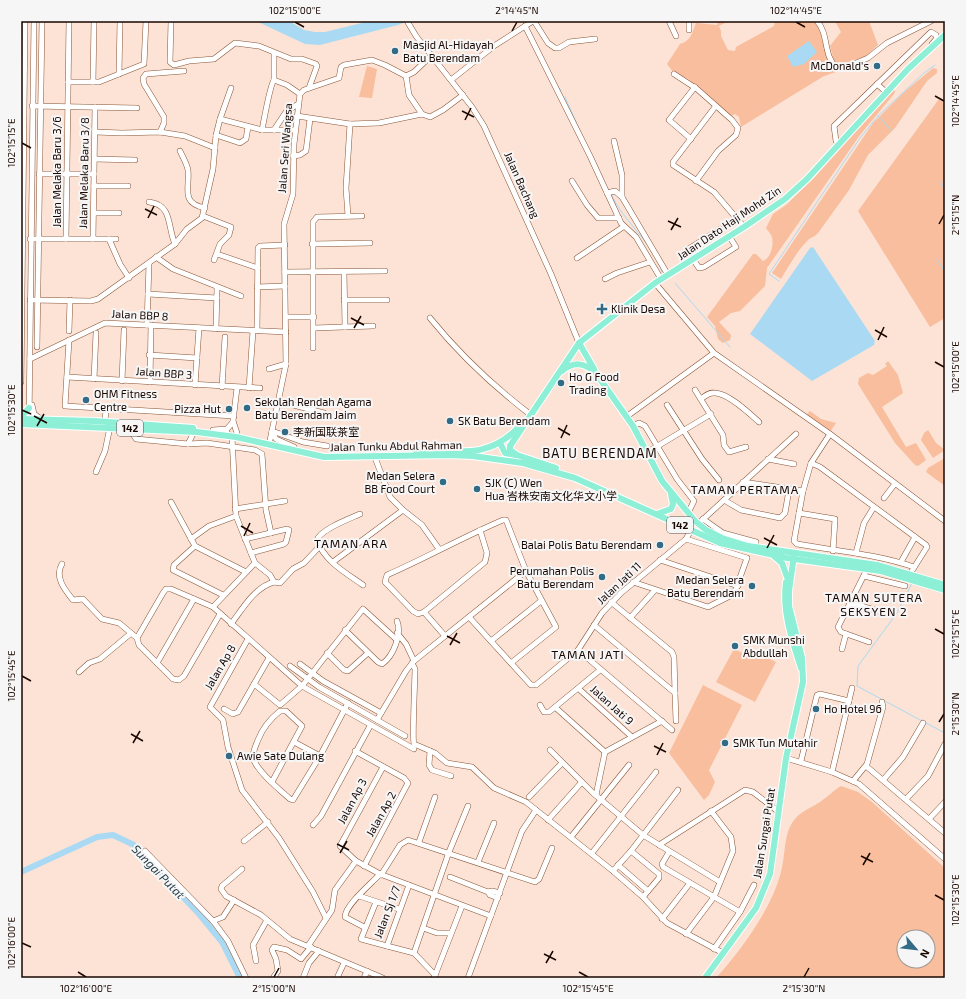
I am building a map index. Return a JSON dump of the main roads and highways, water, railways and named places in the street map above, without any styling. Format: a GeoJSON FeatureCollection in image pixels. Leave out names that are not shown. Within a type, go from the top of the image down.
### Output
{"type":"FeatureCollection","features":[{"type":"Feature","properties":{"kind":"main road","name":"Jalan Dato Haji Mohd Zin"},"geometry":{"type":"LineString","coordinates":[[517,455],[510,450],[510,446],[579,343],[658,281],[744,227],[777,205],[798,188],[886,92],[920,58],[945,36]]}},
{"type":"Feature","properties":{"kind":"main road","name":"Jalan Bachang"},"geometry":{"type":"LineString","coordinates":[[579,343],[595,372]]}},
{"type":"Feature","properties":{"kind":"main road"},"geometry":{"type":"LineString","coordinates":[[557,376],[567,367],[576,364],[584,364],[595,372]]}},
{"type":"Feature","properties":{"kind":"main road","name":"142"},"geometry":{"type":"LineString","coordinates":[[595,372],[633,426],[662,481],[671,492]]}},
{"type":"Feature","properties":{"kind":"main road"},"geometry":{"type":"LineString","coordinates":[[21,418],[29,408]]}},
{"type":"Feature","properties":{"kind":"main road"},"geometry":{"type":"LineString","coordinates":[[529,417],[500,443],[505,453],[517,455],[558,469],[575,478]]}},
{"type":"Feature","properties":{"kind":"main road","name":"Jalan Tunku Abdul Rahman"},"geometry":{"type":"LineString","coordinates":[[21,418],[29,421],[234,435]]}},
{"type":"Feature","properties":{"kind":"main road","name":"Jalan Tunku Abdul Rahman"},"geometry":{"type":"LineString","coordinates":[[21,424],[41,419],[213,430],[270,443],[331,454],[450,450],[479,451],[500,443]]}},
{"type":"Feature","properties":{"kind":"main road","name":"Jalan Tunku Abdul Rahman"},"geometry":{"type":"LineString","coordinates":[[270,443],[320,457],[422,454],[473,456],[523,463],[575,478],[720,543],[772,555],[852,561],[877,565],[945,585]]}},
{"type":"Feature","properties":{"kind":"main road"},"geometry":{"type":"LineString","coordinates":[[656,514],[671,509],[673,502],[671,492]]}},
{"type":"Feature","properties":{"kind":"main road","name":"Jalan Tunku Abdul Rahman"},"geometry":{"type":"LineString","coordinates":[[671,492],[698,524],[714,535],[736,543],[808,560],[896,575],[945,590]]}},
{"type":"Feature","properties":{"kind":"main road"},"geometry":{"type":"LineString","coordinates":[[772,555],[782,563],[789,577],[798,565],[808,560]]}},
{"type":"Feature","properties":{"kind":"main road","name":"Jalan Sungai Putat"},"geometry":{"type":"LineString","coordinates":[[705,978],[748,920],[762,896],[770,874],[786,758],[802,690],[803,675],[785,612],[784,599],[792,556]]}},
{"type":"Feature","properties":{"kind":"water"},"geometry":{"type":"Polygon","coordinates":[[[256,21],[289,21],[304,30],[325,32],[370,21],[408,21],[398,25],[320,45],[305,44],[256,21]]]}},
{"type":"Feature","properties":{"kind":"water"},"geometry":{"type":"Polygon","coordinates":[[[809,41],[817,52],[804,64],[793,67],[787,56],[809,41]]]}},
{"type":"Feature","properties":{"kind":"water"},"geometry":{"type":"Polygon","coordinates":[[[813,247],[875,341],[874,345],[812,381],[750,334],[810,248],[813,247]]]}},
{"type":"Feature","properties":{"kind":"waterway"},"geometry":{"type":"LineString","coordinates":[[779,281],[769,274],[860,138],[878,116],[924,73],[935,65]]}},
{"type":"Feature","properties":{"kind":"waterway"},"geometry":{"type":"LineString","coordinates":[[557,85],[561,91]]}},
{"type":"Feature","properties":{"kind":"waterway"},"geometry":{"type":"LineString","coordinates":[[565,97],[580,131]]}},
{"type":"Feature","properties":{"kind":"waterway"},"geometry":{"type":"LineString","coordinates":[[878,116],[892,131]]}},
{"type":"Feature","properties":{"kind":"waterway"},"geometry":{"type":"LineString","coordinates":[[940,181],[945,190]]}},
{"type":"Feature","properties":{"kind":"waterway"},"geometry":{"type":"LineString","coordinates":[[611,194],[623,214],[646,242],[662,272]]}},
{"type":"Feature","properties":{"kind":"waterway"},"geometry":{"type":"LineString","coordinates":[[937,259],[945,272]]}},
{"type":"Feature","properties":{"kind":"waterway"},"geometry":{"type":"LineString","coordinates":[[675,283],[730,347]]}},
{"type":"Feature","properties":{"kind":"waterway"},"geometry":{"type":"LineString","coordinates":[[912,583],[897,613],[858,666],[857,686],[922,721]]}},
{"type":"Feature","properties":{"kind":"waterway"},"geometry":{"type":"LineString","coordinates":[[924,722],[945,733]]}},
{"type":"Feature","properties":{"kind":"waterway","name":"Sungai Putat"},"geometry":{"type":"LineString","coordinates":[[21,872],[97,837],[113,835],[134,845],[200,915],[222,942],[240,978]]}},
{"type":"Feature","properties":{"kind":"place","name":"Masjid Al-Hidayah Batu Berendam"},"geometry":{"type":"Point","coordinates":[395,51]}},
{"type":"Feature","properties":{"kind":"place","name":"McDonald's"},"geometry":{"type":"Point","coordinates":[877,66]}},
{"type":"Feature","properties":{"kind":"place","name":"Klinik Desa"},"geometry":{"type":"Point","coordinates":[602,309]}},
{"type":"Feature","properties":{"kind":"place","name":"Ho G Food Trading"},"geometry":{"type":"Point","coordinates":[561,383]}},
{"type":"Feature","properties":{"kind":"place","name":"OHM Fitness Centre"},"geometry":{"type":"Point","coordinates":[86,400]}},
{"type":"Feature","properties":{"kind":"place","name":"Sekolah Rendah Agama Batu Berendam Jaim"},"geometry":{"type":"Point","coordinates":[247,408]}},
{"type":"Feature","properties":{"kind":"place","name":"Pizza Hut"},"geometry":{"type":"Point","coordinates":[229,409]}},
{"type":"Feature","properties":{"kind":"place","name":"SK Batu Berendam"},"geometry":{"type":"Point","coordinates":[450,421]}},
{"type":"Feature","properties":{"kind":"place","name":"李新国联茶室"},"geometry":{"type":"Point","coordinates":[285,432]}},
{"type":"Feature","properties":{"kind":"place","name":"Medan Selera BB Food Court"},"geometry":{"type":"Point","coordinates":[443,482]}},
{"type":"Feature","properties":{"kind":"place","name":"SJK (C) Wen Hua 峇株安南文化华文小学"},"geometry":{"type":"Point","coordinates":[477,489]}},
{"type":"Feature","properties":{"kind":"place","name":"Balai Polis Batu Berendam"},"geometry":{"type":"Point","coordinates":[660,545]}},
{"type":"Feature","properties":{"kind":"place","name":"Perumahan Polis Batu Berendam"},"geometry":{"type":"Point","coordinates":[602,577]}},
{"type":"Feature","properties":{"kind":"place","name":"Medan Selera Batu Berendam"},"geometry":{"type":"Point","coordinates":[752,586]}},
{"type":"Feature","properties":{"kind":"place","name":"SMK Munshi Abdullah"},"geometry":{"type":"Point","coordinates":[735,646]}},
{"type":"Feature","properties":{"kind":"place","name":"Ho Hotel 96"},"geometry":{"type":"Point","coordinates":[816,709]}},
{"type":"Feature","properties":{"kind":"place","name":"SMK Tun Mutahir"},"geometry":{"type":"Point","coordinates":[725,743]}},
{"type":"Feature","properties":{"kind":"place","name":"Awie Sate Dulang"},"geometry":{"type":"Point","coordinates":[229,756]}},
{"type":"Feature","properties":{"kind":"district","name":"BATU BERENDAM"},"geometry":{"type":"Point","coordinates":[600,453]}},
{"type":"Feature","properties":{"kind":"district","name":"TAMAN PERTAMA"},"geometry":{"type":"Point","coordinates":[745,490]}},
{"type":"Feature","properties":{"kind":"district","name":"TAMAN ARA"},"geometry":{"type":"Point","coordinates":[351,544]}},
{"type":"Feature","properties":{"kind":"district","name":"TAMAN SUTERA SEKSYEN 2"},"geometry":{"type":"Point","coordinates":[874,605]}},
{"type":"Feature","properties":{"kind":"district","name":"TAMAN JATI"},"geometry":{"type":"Point","coordinates":[588,655]}}]}
